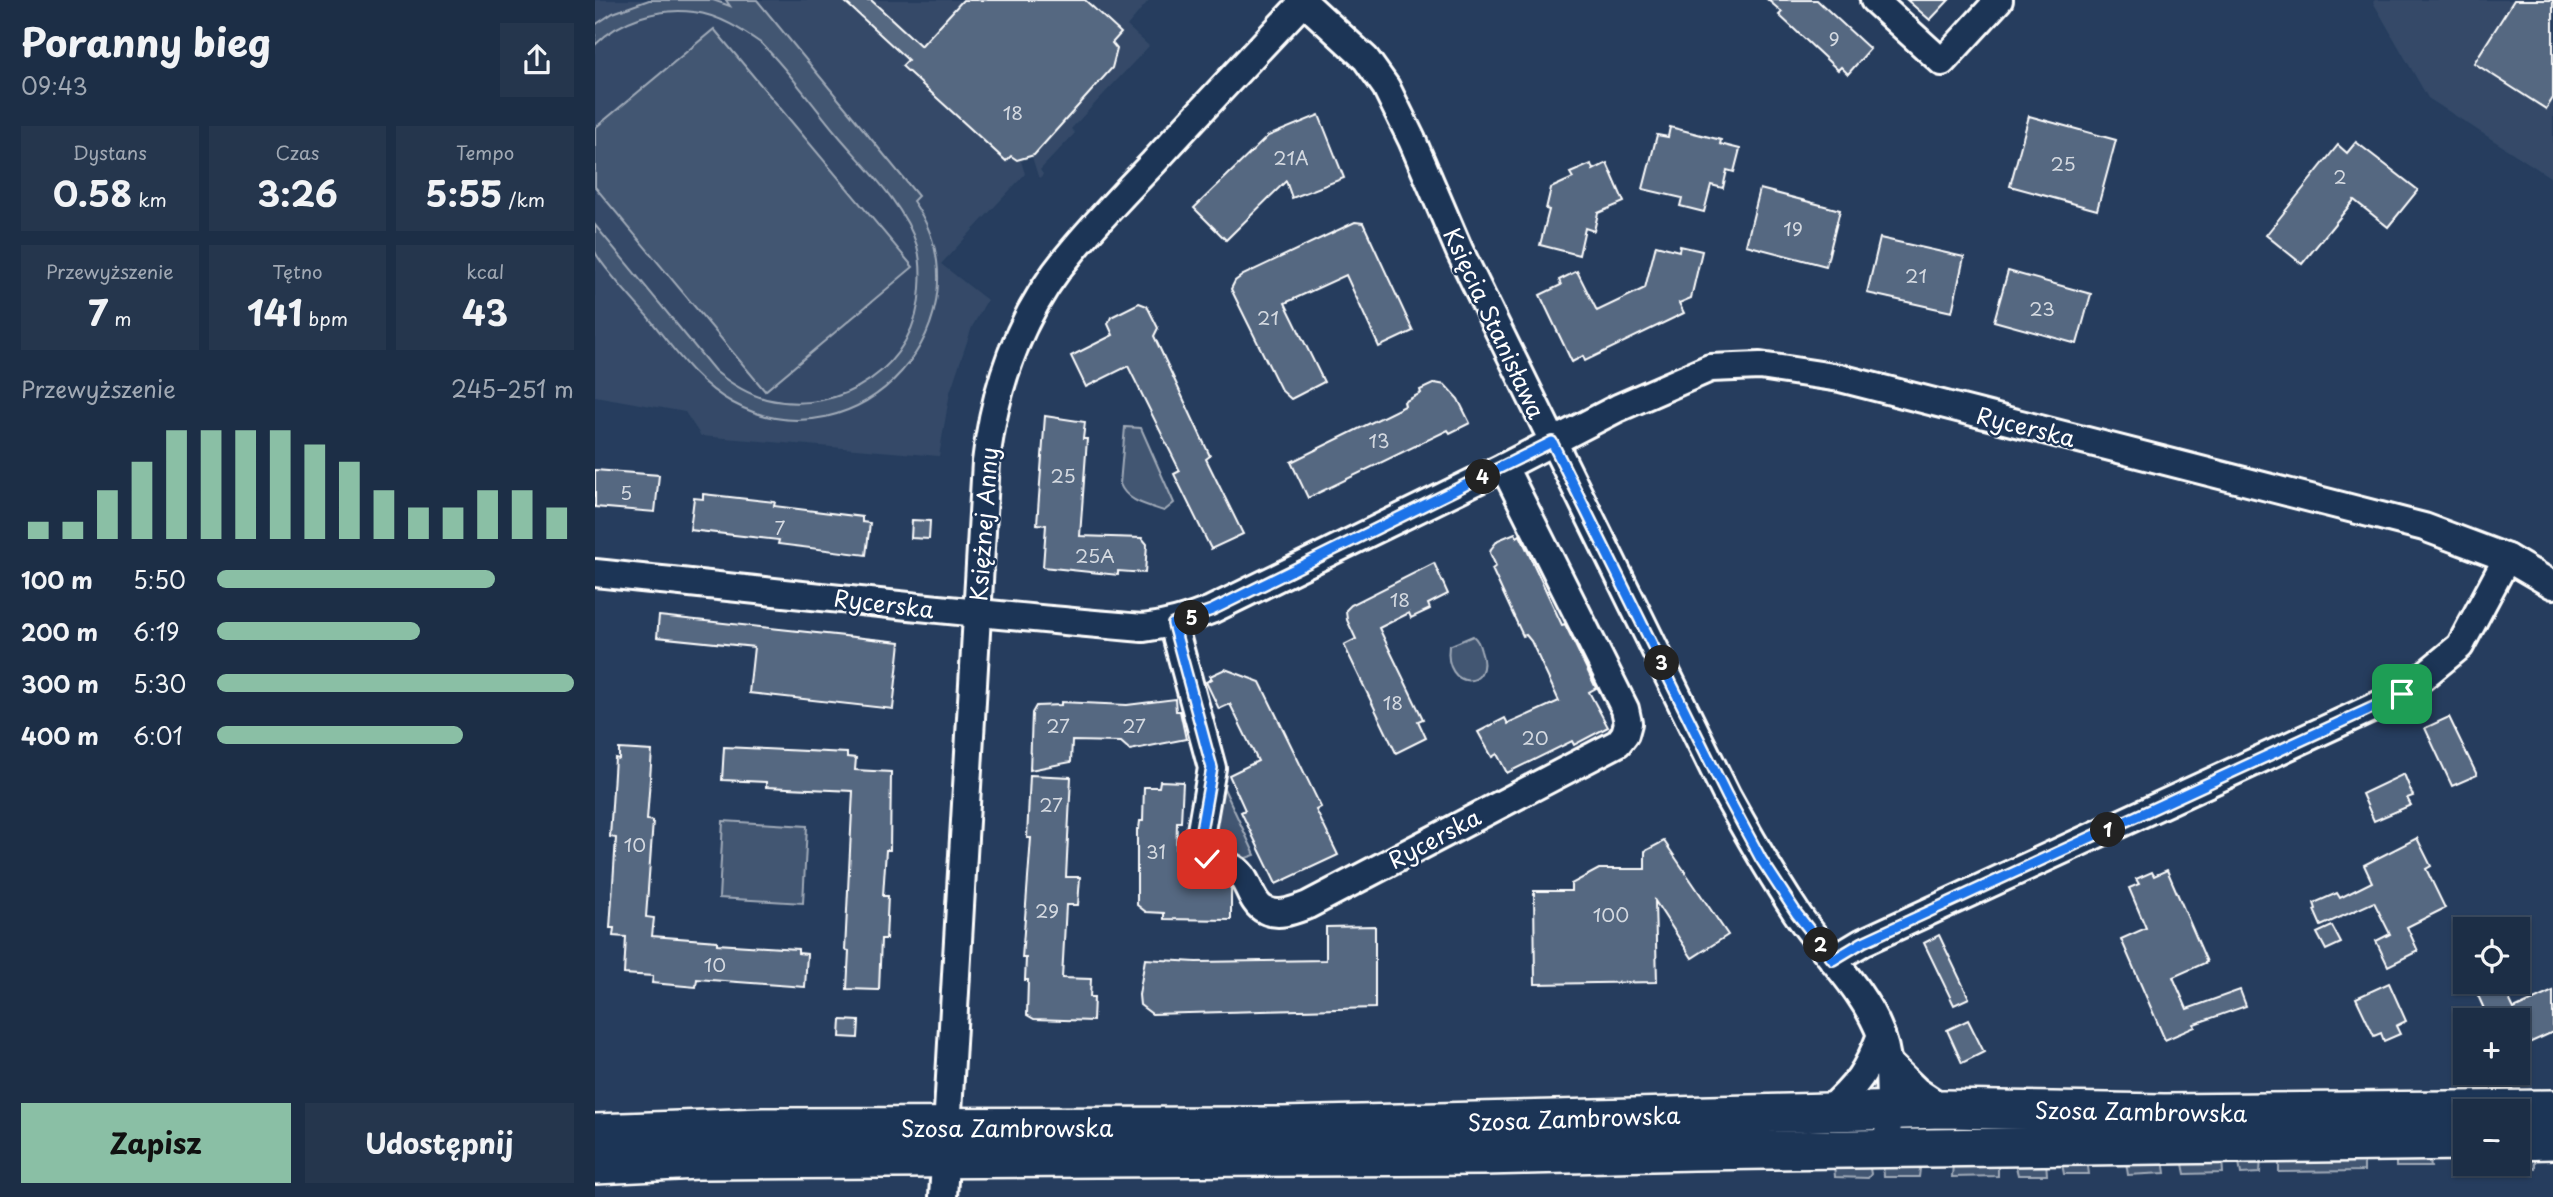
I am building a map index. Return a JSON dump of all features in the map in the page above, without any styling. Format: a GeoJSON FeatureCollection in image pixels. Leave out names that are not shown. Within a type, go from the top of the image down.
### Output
{"type":"FeatureCollection","features":[{"type":"Feature","properties":{"kind":"main road","name":"Szosa Zambrowska"},"geometry":{"type":"LineString","coordinates":[[595,1165],[1283,1126],[1619,1116],[1944,1109],[2164,1113],[2553,1109]]}},
{"type":"Feature","properties":{"kind":"main road"},"geometry":{"type":"LineString","coordinates":[[1619,1116],[1609,1132],[1612,1144],[1621,1153]]}},
{"type":"Feature","properties":{"kind":"main road","name":"Szosa Zambrowska"},"geometry":{"type":"LineString","coordinates":[[595,1133],[696,1127],[946,1143],[1621,1153],[2453,1142]]}},
{"type":"Feature","properties":{"kind":"main road"},"geometry":{"type":"LineString","coordinates":[[2530,1141],[2553,1140]]}},
{"type":"Feature","properties":{"kind":"street"},"geometry":{"type":"LineString","coordinates":[[1874,0],[1942,62],[2000,0]]}},
{"type":"Feature","properties":{"kind":"street","name":"Księcia Stanisława"},"geometry":{"type":"LineString","coordinates":[[1304,1],[1366,59],[1386,87],[1412,140],[1459,252],[1733,807],[1761,859],[1797,914],[1865,1006],[1881,1035],[1888,1063],[1890,1110],[1887,1148]]}},
{"type":"Feature","properties":{"kind":"street","name":"Księżnej Anny"},"geometry":{"type":"LineString","coordinates":[[943,1197],[989,435],[1009,357],[1055,272],[1073,249],[1304,1]]}},
{"type":"Feature","properties":{"kind":"street","name":"Rycerska"},"geometry":{"type":"LineString","coordinates":[[595,573],[794,592],[977,615],[1143,628],[1173,624],[1212,610],[1618,408],[1710,368],[1760,366],[1840,378],[2424,527],[2507,558],[2553,585]]}},
{"type":"Feature","properties":{"kind":"street","name":"Rycerska"},"geometry":{"type":"LineString","coordinates":[[1173,624],[1212,768],[1199,842],[1201,854],[1238,871],[1261,908],[1266,911],[1287,912],[1308,905],[1618,743],[1625,734],[1628,723],[1617,692],[1589,642],[1504,467]]}},
{"type":"Feature","properties":{"kind":"street"},"geometry":{"type":"LineString","coordinates":[[1833,960],[1863,942],[2402,694],[2461,646],[2507,558]]}},
{"type":"Feature","properties":{"kind":"street"},"geometry":{"type":"LineString","coordinates":[[1828,1111],[1852,1090],[1870,1063],[1881,1035]]}},
{"type":"Feature","properties":{"kind":"street"},"geometry":{"type":"LineString","coordinates":[[1888,1063],[1917,1091],[1944,1109]]}},
{"type":"Feature","properties":{"kind":"shaded area"},"geometry":{"type":"Polygon","coordinates":[[[595,0],[1149,0],[1127,26],[1149,46],[1071,129],[1075,133],[1040,170],[1043,174],[1041,178],[1032,157],[1021,161],[1025,174],[941,264],[987,300],[972,327],[950,392],[939,456],[701,436],[685,412],[595,396],[595,0]]]}},
{"type":"Feature","properties":{"kind":"shaded area"},"geometry":{"type":"Polygon","coordinates":[[[649,0],[713,0],[730,6],[726,0],[757,0],[918,196],[913,201],[934,246],[937,292],[926,335],[901,372],[867,400],[826,417],[781,419],[733,403],[697,376],[597,256],[595,225],[715,371],[739,388],[766,399],[794,403],[821,400],[846,393],[870,380],[889,363],[905,341],[916,316],[920,262],[917,246],[903,216],[883,187],[762,44],[721,20],[681,11],[654,14],[628,22],[595,45],[595,25],[613,13],[649,0]]]}},
{"type":"Feature","properties":{"kind":"shaded area"},"geometry":{"type":"Polygon","coordinates":[[[2553,0],[2553,179],[2428,98],[2373,2],[2553,0]]]}},
{"type":"Feature","properties":{"kind":"shaded area"},"geometry":{"type":"Polygon","coordinates":[[[714,29],[913,267],[765,391],[595,187],[595,128],[714,29]]]}},
{"type":"Feature","properties":{"kind":"shaded area"},"geometry":{"type":"Polygon","coordinates":[[[1125,427],[1141,428],[1174,503],[1164,511],[1133,499],[1120,484],[1125,427]]]}},
{"type":"Feature","properties":{"kind":"shaded area"},"geometry":{"type":"Polygon","coordinates":[[[1473,636],[1479,644],[1483,664],[1481,673],[1475,679],[1468,680],[1453,672],[1449,661],[1449,646],[1473,636]]]}},
{"type":"Feature","properties":{"kind":"shaded area"},"geometry":{"type":"Polygon","coordinates":[[[1221,782],[1255,855],[1240,860],[1214,851],[1206,838],[1221,782]]]}},
{"type":"Feature","properties":{"kind":"shaded area"},"geometry":{"type":"Polygon","coordinates":[[[723,821],[807,826],[803,903],[719,898],[723,821]]]}},
{"type":"Feature","properties":{"kind":"shaded area"},"geometry":{"type":"Polygon","coordinates":[[[2530,1156],[2535,1157],[2535,1168],[2530,1168],[2530,1156]]]}},
{"type":"Feature","properties":{"kind":"shaded area"},"geometry":{"type":"Polygon","coordinates":[[[2261,1157],[2260,1173],[2241,1174],[2239,1162],[2261,1157]]]}},
{"type":"Feature","properties":{"kind":"shaded area"},"geometry":{"type":"Polygon","coordinates":[[[2396,1157],[2429,1157],[2431,1167],[2396,1167],[2396,1157]]]}},
{"type":"Feature","properties":{"kind":"shaded area"},"geometry":{"type":"Polygon","coordinates":[[[2186,1159],[2222,1159],[2223,1173],[2185,1174],[2183,1164],[2186,1159]]]}},
{"type":"Feature","properties":{"kind":"shaded area"},"geometry":{"type":"Polygon","coordinates":[[[2279,1159],[2364,1160],[2364,1171],[2279,1172],[2279,1159]]]}},
{"type":"Feature","properties":{"kind":"shaded area"},"geometry":{"type":"Polygon","coordinates":[[[1998,1160],[1998,1176],[1952,1177],[1953,1164],[1998,1160]]]}},
{"type":"Feature","properties":{"kind":"shaded area"},"geometry":{"type":"Polygon","coordinates":[[[2087,1160],[2089,1174],[2064,1174],[2062,1164],[2087,1160]]]}},
{"type":"Feature","properties":{"kind":"shaded area"},"geometry":{"type":"Polygon","coordinates":[[[2163,1160],[2165,1173],[2128,1175],[2126,1162],[2163,1160]]]}},
{"type":"Feature","properties":{"kind":"shaded area"},"geometry":{"type":"Polygon","coordinates":[[[1921,1161],[1919,1177],[1884,1177],[1883,1162],[1921,1161]]]}},
{"type":"Feature","properties":{"kind":"shaded area"},"geometry":{"type":"Polygon","coordinates":[[[2046,1161],[2047,1175],[2018,1175],[2015,1163],[2046,1161]]]}},
{"type":"Feature","properties":{"kind":"shaded area"},"geometry":{"type":"Polygon","coordinates":[[[1869,1163],[1871,1174],[1868,1178],[1835,1177],[1834,1164],[1869,1163]]]}},
{"type":"Feature","properties":{"kind":"building"},"geometry":{"type":"Polygon","coordinates":[[[843,0],[871,0],[921,46],[963,0],[1085,0],[1121,33],[1112,43],[1117,49],[1112,68],[1034,155],[1017,160],[1011,156],[1006,161],[902,66],[908,60],[843,0]]]}},
{"type":"Feature","properties":{"kind":"building"},"geometry":{"type":"Polygon","coordinates":[[[1768,0],[1817,0],[1870,49],[1848,74],[1841,67],[1838,70],[1779,15],[1782,12],[1768,0]]]}},
{"type":"Feature","properties":{"kind":"building"},"geometry":{"type":"Polygon","coordinates":[[[1907,0],[1949,0],[1930,20],[1907,0]]]}},
{"type":"Feature","properties":{"kind":"building"},"geometry":{"type":"Polygon","coordinates":[[[2514,0],[2553,0],[2553,98],[2546,109],[2474,63],[2514,0]]]}},
{"type":"Feature","properties":{"kind":"building"},"geometry":{"type":"Polygon","coordinates":[[[1319,115],[1344,178],[1292,198],[1286,181],[1226,240],[1194,208],[1268,136],[1319,115]]]}},
{"type":"Feature","properties":{"kind":"building"},"geometry":{"type":"Polygon","coordinates":[[[2029,116],[2116,140],[2097,210],[2010,186],[2029,116]]]}},
{"type":"Feature","properties":{"kind":"building"},"geometry":{"type":"Polygon","coordinates":[[[1670,127],[1721,140],[1720,144],[1740,149],[1734,172],[1727,170],[1723,188],[1711,185],[1704,212],[1680,206],[1682,198],[1643,189],[1657,135],[1668,137],[1670,127]]]}},
{"type":"Feature","properties":{"kind":"building"},"geometry":{"type":"Polygon","coordinates":[[[2356,142],[2418,190],[2388,227],[2354,200],[2302,264],[2266,235],[2338,145],[2347,153],[2356,142]]]}},
{"type":"Feature","properties":{"kind":"building"},"geometry":{"type":"Polygon","coordinates":[[[1607,163],[1624,202],[1598,213],[1594,231],[1585,228],[1579,255],[1540,245],[1549,210],[1546,209],[1551,188],[1573,178],[1570,173],[1591,164],[1593,170],[1607,163]]]}},
{"type":"Feature","properties":{"kind":"building"},"geometry":{"type":"Polygon","coordinates":[[[1760,189],[1840,210],[1826,266],[1746,245],[1760,189]]]}},
{"type":"Feature","properties":{"kind":"building"},"geometry":{"type":"Polygon","coordinates":[[[1355,222],[1363,223],[1413,331],[1379,347],[1346,275],[1285,303],[1324,382],[1291,399],[1281,390],[1231,289],[1235,281],[1243,275],[1355,222]]]}},
{"type":"Feature","properties":{"kind":"building"},"geometry":{"type":"Polygon","coordinates":[[[1880,238],[1964,257],[1952,312],[1867,293],[1880,238]]]}},
{"type":"Feature","properties":{"kind":"building"},"geometry":{"type":"Polygon","coordinates":[[[1656,245],[1679,251],[1680,246],[1702,251],[1691,298],[1679,303],[1684,313],[1585,361],[1583,356],[1572,362],[1540,295],[1561,285],[1559,280],[1577,271],[1597,311],[1645,288],[1656,245]]]}},
{"type":"Feature","properties":{"kind":"building"},"geometry":{"type":"Polygon","coordinates":[[[2008,271],[2091,294],[2077,344],[1994,321],[2008,271]]]}},
{"type":"Feature","properties":{"kind":"building"},"geometry":{"type":"Polygon","coordinates":[[[1139,303],[1147,306],[1158,328],[1154,336],[1210,456],[1206,459],[1243,534],[1211,549],[1174,474],[1180,471],[1128,366],[1086,387],[1071,356],[1113,335],[1108,324],[1111,317],[1139,303]]]}},
{"type":"Feature","properties":{"kind":"building"},"geometry":{"type":"Polygon","coordinates":[[[1435,383],[1445,385],[1458,399],[1470,423],[1450,433],[1448,430],[1308,498],[1291,462],[1405,406],[1404,402],[1435,383]]]}},
{"type":"Feature","properties":{"kind":"building"},"geometry":{"type":"Polygon","coordinates":[[[1045,416],[1085,422],[1083,439],[1087,439],[1080,536],[1142,538],[1147,544],[1145,573],[1118,571],[1118,575],[1043,567],[1046,525],[1037,524],[1045,416]]]}},
{"type":"Feature","properties":{"kind":"building"},"geometry":{"type":"Polygon","coordinates":[[[595,470],[659,475],[655,512],[595,507],[595,470]]]}},
{"type":"Feature","properties":{"kind":"building"},"geometry":{"type":"Polygon","coordinates":[[[703,494],[775,502],[774,506],[862,517],[862,522],[870,523],[866,555],[778,544],[779,540],[690,530],[694,498],[703,499],[703,494]]]}},
{"type":"Feature","properties":{"kind":"building"},"geometry":{"type":"Polygon","coordinates":[[[912,520],[930,521],[929,539],[911,538],[912,520]]]}},
{"type":"Feature","properties":{"kind":"building"},"geometry":{"type":"Polygon","coordinates":[[[1515,533],[1517,537],[1520,535],[1562,625],[1565,624],[1596,688],[1589,692],[1608,727],[1574,745],[1572,741],[1507,773],[1497,754],[1492,757],[1478,732],[1505,718],[1508,724],[1559,701],[1531,641],[1526,635],[1523,636],[1492,569],[1496,566],[1491,549],[1498,540],[1515,533]]]}},
{"type":"Feature","properties":{"kind":"building"},"geometry":{"type":"Polygon","coordinates":[[[1434,563],[1448,594],[1428,604],[1430,609],[1411,618],[1409,613],[1379,628],[1423,719],[1418,721],[1426,738],[1396,753],[1344,645],[1356,639],[1347,620],[1346,610],[1434,563]]]}},
{"type":"Feature","properties":{"kind":"building"},"geometry":{"type":"Polygon","coordinates":[[[659,616],[900,642],[893,709],[749,693],[754,647],[657,637],[659,616]]]}},
{"type":"Feature","properties":{"kind":"building"},"geometry":{"type":"Polygon","coordinates":[[[1225,669],[1260,682],[1321,807],[1316,810],[1338,855],[1276,884],[1241,812],[1245,810],[1229,775],[1258,761],[1230,704],[1219,709],[1206,682],[1212,679],[1210,676],[1225,669]]]}},
{"type":"Feature","properties":{"kind":"building"},"geometry":{"type":"Polygon","coordinates":[[[1175,699],[1176,711],[1180,711],[1186,739],[1130,750],[1121,742],[1072,741],[1071,762],[1030,770],[1032,713],[1036,706],[1061,705],[1061,702],[1127,705],[1175,699]]]}},
{"type":"Feature","properties":{"kind":"building"},"geometry":{"type":"Polygon","coordinates":[[[2449,717],[2477,775],[2452,786],[2425,728],[2449,717]]]}},
{"type":"Feature","properties":{"kind":"building"},"geometry":{"type":"Polygon","coordinates":[[[724,747],[847,753],[847,757],[856,758],[855,770],[891,772],[890,850],[886,850],[883,896],[888,896],[886,939],[881,939],[879,990],[847,989],[849,951],[845,950],[853,791],[766,787],[766,782],[722,780],[724,747]]]}},
{"type":"Feature","properties":{"kind":"building"},"geometry":{"type":"Polygon","coordinates":[[[619,749],[652,751],[647,820],[653,821],[646,917],[654,918],[652,936],[717,941],[717,944],[798,949],[798,953],[807,954],[805,987],[697,979],[696,987],[652,983],[653,976],[624,974],[626,937],[613,936],[614,928],[610,928],[616,838],[610,837],[615,758],[619,759],[619,749]]]}},
{"type":"Feature","properties":{"kind":"building"},"geometry":{"type":"Polygon","coordinates":[[[2404,774],[2413,796],[2407,798],[2411,805],[2374,821],[2362,794],[2404,774]]]}},
{"type":"Feature","properties":{"kind":"building"},"geometry":{"type":"Polygon","coordinates":[[[1030,775],[1071,777],[1066,877],[1080,877],[1078,905],[1066,905],[1062,978],[1091,979],[1090,997],[1094,997],[1093,1021],[1034,1019],[1027,1015],[1028,980],[1025,980],[1026,958],[1022,958],[1031,838],[1027,838],[1030,775]]]}},
{"type":"Feature","properties":{"kind":"building"},"geometry":{"type":"Polygon","coordinates":[[[1160,781],[1183,782],[1181,822],[1177,822],[1176,860],[1181,861],[1180,880],[1210,876],[1228,884],[1231,889],[1231,920],[1164,919],[1164,913],[1146,912],[1137,905],[1137,829],[1140,821],[1143,821],[1144,787],[1159,787],[1160,781]]]}},
{"type":"Feature","properties":{"kind":"building"},"geometry":{"type":"Polygon","coordinates":[[[2417,838],[2431,866],[2426,869],[2445,908],[2407,927],[2418,951],[2388,966],[2376,941],[2390,934],[2374,902],[2321,926],[2314,903],[2337,893],[2340,898],[2372,882],[2364,865],[2417,838]]]}},
{"type":"Feature","properties":{"kind":"building"},"geometry":{"type":"Polygon","coordinates":[[[1664,841],[1728,935],[1692,958],[1655,901],[1657,982],[1535,984],[1534,891],[1571,891],[1571,884],[1599,869],[1645,869],[1645,851],[1664,841]]]}},
{"type":"Feature","properties":{"kind":"building"},"geometry":{"type":"Polygon","coordinates":[[[2167,870],[2207,962],[2173,977],[2187,1009],[2240,990],[2246,1006],[2194,1024],[2195,1027],[2165,1040],[2121,939],[2146,928],[2129,888],[2139,884],[2136,879],[2152,872],[2154,876],[2167,870]]]}},
{"type":"Feature","properties":{"kind":"building"},"geometry":{"type":"Polygon","coordinates":[[[1375,926],[1375,1008],[1152,1014],[1140,1005],[1145,959],[1196,962],[1326,960],[1326,927],[1375,926]]]}},
{"type":"Feature","properties":{"kind":"building"},"geometry":{"type":"Polygon","coordinates":[[[2332,926],[2341,943],[2326,950],[2317,933],[2332,926]]]}},
{"type":"Feature","properties":{"kind":"building"},"geometry":{"type":"Polygon","coordinates":[[[1939,935],[1969,998],[1954,1005],[1924,943],[1939,935]]]}},
{"type":"Feature","properties":{"kind":"building"},"geometry":{"type":"Polygon","coordinates":[[[2389,983],[2406,1021],[2396,1026],[2400,1034],[2384,1041],[2381,1033],[2374,1036],[2356,998],[2389,983]]]}},
{"type":"Feature","properties":{"kind":"building"},"geometry":{"type":"Polygon","coordinates":[[[2553,991],[2553,1032],[2530,1043],[2530,1008],[2516,1008],[2553,991]]]}},
{"type":"Feature","properties":{"kind":"building"},"geometry":{"type":"Polygon","coordinates":[[[2477,994],[2507,994],[2514,1008],[2484,1008],[2477,994]]]}},
{"type":"Feature","properties":{"kind":"building"},"geometry":{"type":"Polygon","coordinates":[[[841,1020],[859,1021],[858,1038],[840,1037],[841,1020]]]}},
{"type":"Feature","properties":{"kind":"building"},"geometry":{"type":"Polygon","coordinates":[[[1968,1020],[1984,1052],[1962,1063],[1947,1030],[1968,1020]]]}},
{"type":"Feature","properties":{"kind":"route"},"geometry":{"type":"LineString","coordinates":[[1207,859],[1201,854],[1199,842],[1212,768],[1173,624],[1212,610],[1552,442],[1727,796],[1761,859],[1797,914],[1833,960],[1863,942],[2402,694]]}}]}
